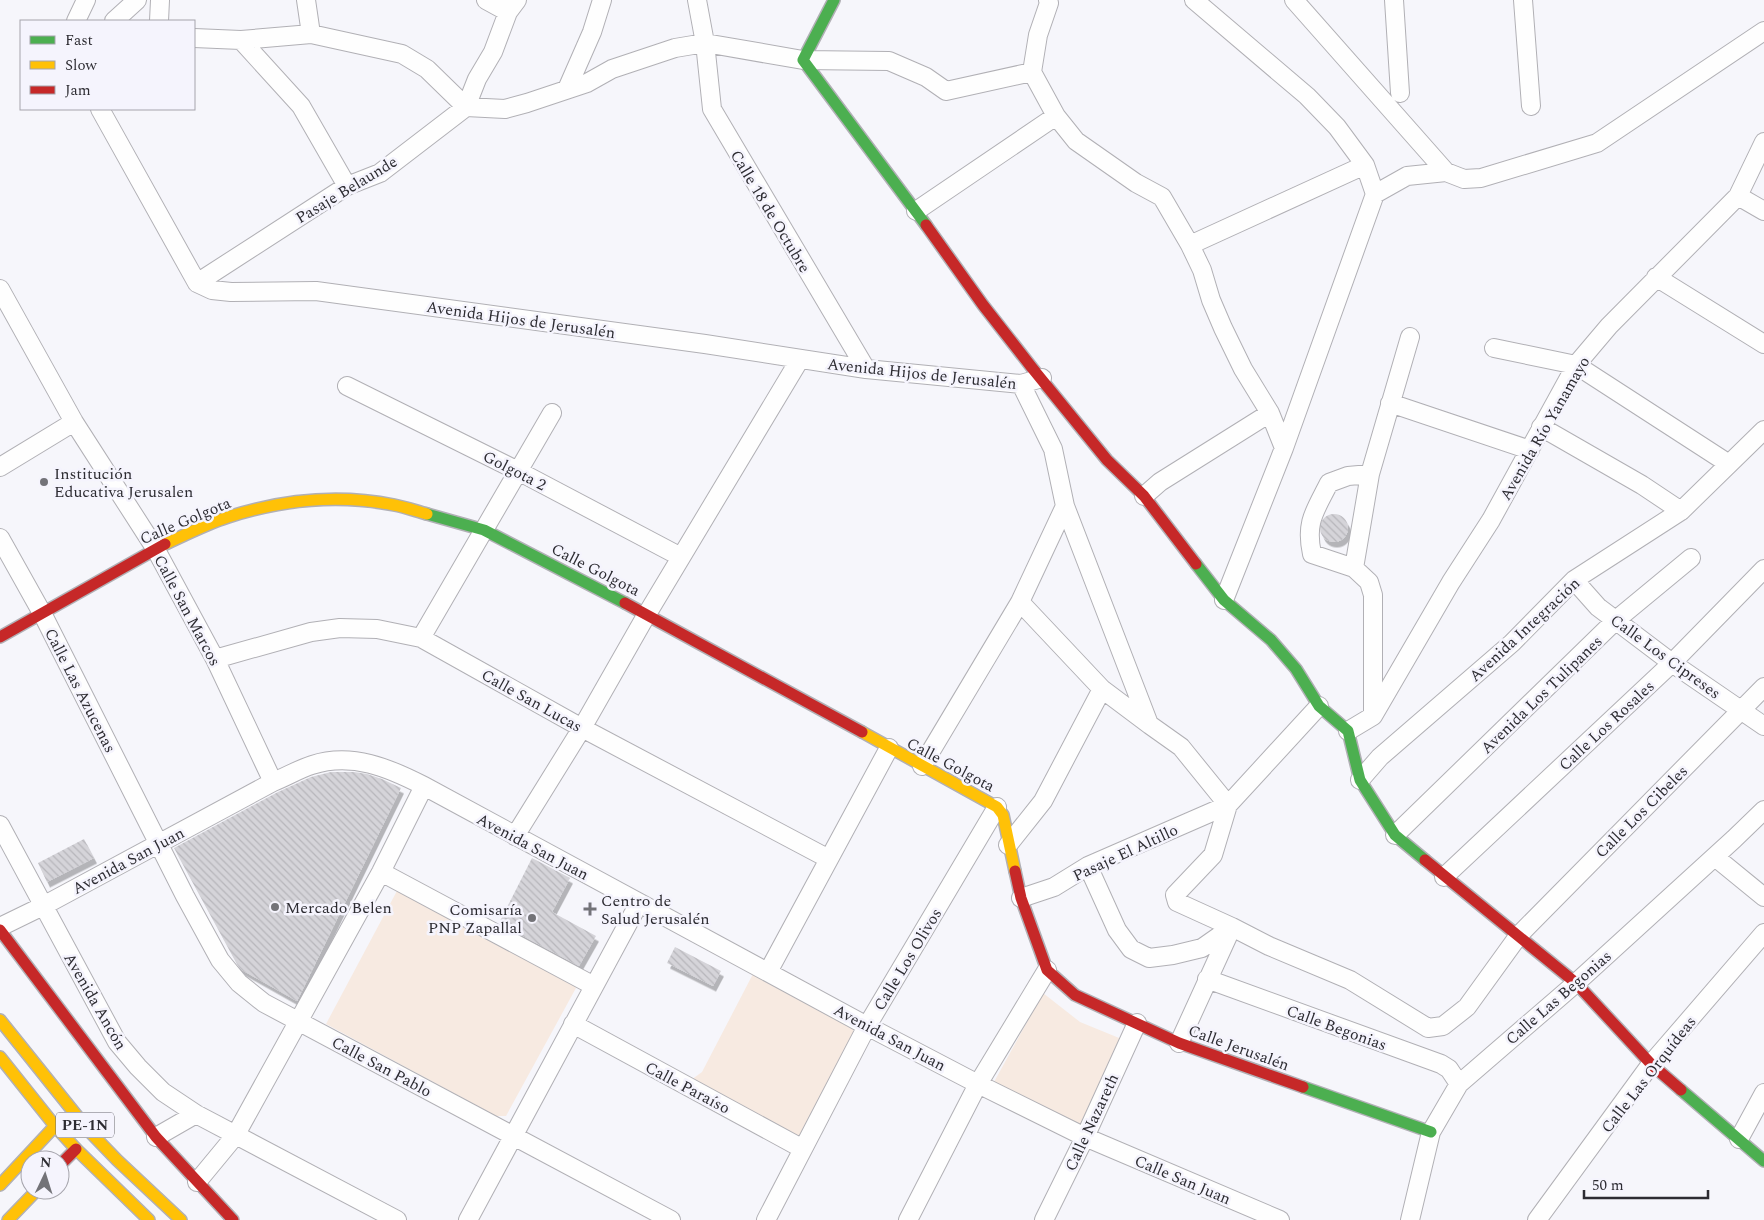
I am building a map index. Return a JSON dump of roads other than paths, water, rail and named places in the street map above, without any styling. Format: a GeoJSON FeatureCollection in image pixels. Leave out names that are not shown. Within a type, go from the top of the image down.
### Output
{"type":"FeatureCollection","features":[{"type":"Feature","properties":{"kind":"main road"},"geometry":{"type":"LineString","coordinates":[[834,0],[803,60],[916,211],[983,305],[1107,460],[1144,496],[1224,600],[1272,640],[1296,669],[1319,706],[1348,730],[1360,780],[1395,835],[1576,983],[1651,1064],[1764,1161]]}},
{"type":"Feature","properties":{"kind":"main road","name":"Calle Golgota"},"geometry":{"type":"LineString","coordinates":[[0,637],[155,548],[227,517],[273,505],[322,499],[358,500],[394,505],[484,530],[646,614],[997,806],[1003,816],[1021,898],[1047,970]]}},
{"type":"Feature","properties":{"kind":"main road"},"geometry":{"type":"LineString","coordinates":[[0,929],[156,1137],[233,1220]]}},
{"type":"Feature","properties":{"kind":"main road","name":"Calle Jerusalén"},"geometry":{"type":"LineString","coordinates":[[1047,970],[1075,995],[1179,1043],[1431,1132]]}},
{"type":"Feature","properties":{"kind":"main road","name":"PE-1N"},"geometry":{"type":"LineString","coordinates":[[0,1020],[89,1131],[181,1220]]}},
{"type":"Feature","properties":{"kind":"main road","name":"PE-1N"},"geometry":{"type":"LineString","coordinates":[[0,1057],[55,1126],[76,1149],[149,1220]]}},
{"type":"Feature","properties":{"kind":"main road"},"geometry":{"type":"LineString","coordinates":[[0,1185],[55,1126]]}},
{"type":"Feature","properties":{"kind":"main road"},"geometry":{"type":"LineString","coordinates":[[70,1155],[76,1149]]}},
{"type":"Feature","properties":{"kind":"main road"},"geometry":{"type":"LineString","coordinates":[[8,1220],[27,1200]]}},
{"type":"Feature","properties":{"kind":"street"},"geometry":{"type":"LineString","coordinates":[[76,20],[86,0]]}},
{"type":"Feature","properties":{"kind":"street"},"geometry":{"type":"LineString","coordinates":[[115,20],[137,0]]}},
{"type":"Feature","properties":{"kind":"street"},"geometry":{"type":"LineString","coordinates":[[159,20],[160,0]]}},
{"type":"Feature","properties":{"kind":"street"},"geometry":{"type":"LineString","coordinates":[[306,0],[311,34]]}},
{"type":"Feature","properties":{"kind":"street"},"geometry":{"type":"LineString","coordinates":[[466,107],[477,79],[493,52],[513,6],[486,0]]}},
{"type":"Feature","properties":{"kind":"street"},"geometry":{"type":"LineString","coordinates":[[567,89],[592,32],[602,0]]}},
{"type":"Feature","properties":{"kind":"street","name":"Calle 18 de Octubre"},"geometry":{"type":"LineString","coordinates":[[697,0],[705,42],[712,110],[866,369]]}},
{"type":"Feature","properties":{"kind":"street"},"geometry":{"type":"LineString","coordinates":[[1048,0],[1049,3],[1038,35],[1032,72],[1056,116],[1076,141],[1136,183],[1162,197],[1190,245],[1202,270],[1211,300],[1223,328],[1243,369],[1270,413],[1284,448]]}},
{"type":"Feature","properties":{"kind":"street"},"geometry":{"type":"LineString","coordinates":[[1194,0],[1306,96],[1337,127],[1365,165],[1376,194]]}},
{"type":"Feature","properties":{"kind":"street"},"geometry":{"type":"LineString","coordinates":[[1294,0],[1446,172]]}},
{"type":"Feature","properties":{"kind":"street"},"geometry":{"type":"LineString","coordinates":[[1394,0],[1400,93]]}},
{"type":"Feature","properties":{"kind":"street"},"geometry":{"type":"LineString","coordinates":[[1523,0],[1532,106]]}},
{"type":"Feature","properties":{"kind":"street"},"geometry":{"type":"LineString","coordinates":[[1224,600],[1284,448],[1376,194],[1407,176],[1446,172],[1464,179],[1481,178],[1596,143],[1764,31]]}},
{"type":"Feature","properties":{"kind":"street"},"geometry":{"type":"LineString","coordinates":[[195,38],[241,40],[311,34],[402,54],[427,69],[466,107],[505,109],[527,104],[587,83],[612,69],[666,51],[705,42],[803,60],[889,61],[926,77],[946,91],[1032,72]]}},
{"type":"Feature","properties":{"kind":"street"},"geometry":{"type":"LineString","coordinates":[[241,40],[300,106],[348,186]]}},
{"type":"Feature","properties":{"kind":"street","name":"Pasaje Belaunde"},"geometry":{"type":"LineString","coordinates":[[197,283],[348,186],[380,173],[466,107]]}},
{"type":"Feature","properties":{"kind":"street"},"geometry":{"type":"LineString","coordinates":[[101,110],[197,283]]}},
{"type":"Feature","properties":{"kind":"street"},"geometry":{"type":"LineString","coordinates":[[916,211],[1056,116]]}},
{"type":"Feature","properties":{"kind":"street","name":"Avenida Río Yanamayo"},"geometry":{"type":"LineString","coordinates":[[1373,716],[1451,582],[1491,520],[1576,366],[1609,326],[1738,196],[1764,142]]}},
{"type":"Feature","properties":{"kind":"street"},"geometry":{"type":"LineString","coordinates":[[1190,245],[1365,165]]}},
{"type":"Feature","properties":{"kind":"street"},"geometry":{"type":"LineString","coordinates":[[1738,196],[1764,211]]}},
{"type":"Feature","properties":{"kind":"street"},"geometry":{"type":"LineString","coordinates":[[1656,277],[1764,344]]}},
{"type":"Feature","properties":{"kind":"street","name":"Avenida Hijos de Jerusalén"},"geometry":{"type":"LineString","coordinates":[[197,283],[212,290],[231,292],[316,291],[866,369],[1021,384],[1042,378]]}},
{"type":"Feature","properties":{"kind":"street","name":"Calle San Marcos"},"geometry":{"type":"LineString","coordinates":[[0,288],[7,319],[155,548],[215,659],[273,782]]}},
{"type":"Feature","properties":{"kind":"street"},"geometry":{"type":"LineString","coordinates":[[1354,568],[1370,474],[1410,337]]}},
{"type":"Feature","properties":{"kind":"street"},"geometry":{"type":"LineString","coordinates":[[1494,348],[1576,366],[1729,464]]}},
{"type":"Feature","properties":{"kind":"street"},"geometry":{"type":"LineString","coordinates":[[515,836],[582,728],[646,614],[800,359]]}},
{"type":"Feature","properties":{"kind":"street"},"geometry":{"type":"LineString","coordinates":[[1021,384],[1053,449],[1065,506],[1150,726]]}},
{"type":"Feature","properties":{"kind":"street","name":"Golgota 2"},"geometry":{"type":"LineString","coordinates":[[347,386],[681,557]]}},
{"type":"Feature","properties":{"kind":"street"},"geometry":{"type":"LineString","coordinates":[[1390,403],[1530,450]]}},
{"type":"Feature","properties":{"kind":"street"},"geometry":{"type":"LineString","coordinates":[[421,638],[552,413]]}},
{"type":"Feature","properties":{"kind":"street"},"geometry":{"type":"LineString","coordinates":[[1144,496],[1160,482],[1270,413]]}},
{"type":"Feature","properties":{"kind":"street"},"geometry":{"type":"LineString","coordinates":[[0,467],[74,422]]}},
{"type":"Feature","properties":{"kind":"street"},"geometry":{"type":"LineString","coordinates":[[1542,427],[1642,485],[1681,511]]}},
{"type":"Feature","properties":{"kind":"street","name":"Avenida Integración"},"geometry":{"type":"LineString","coordinates":[[1360,780],[1380,757],[1512,643],[1574,580],[1681,511],[1764,430]]}},
{"type":"Feature","properties":{"kind":"street"},"geometry":{"type":"LineString","coordinates":[[1348,730],[1373,716],[1372,595],[1369,582],[1354,568],[1312,554],[1308,537],[1312,516],[1329,483],[1348,476],[1370,474]]}},
{"type":"Feature","properties":{"kind":"street"},"geometry":{"type":"LineString","coordinates":[[922,766],[1020,602],[1065,506]]}},
{"type":"Feature","properties":{"kind":"street","name":"Calle Las Azucenas"},"geometry":{"type":"LineString","coordinates":[[0,538],[42,613],[159,844]]}},
{"type":"Feature","properties":{"kind":"street","name":"Avenida Los Tulipanes"},"geometry":{"type":"LineString","coordinates":[[1395,835],[1616,620],[1691,558]]}},
{"type":"Feature","properties":{"kind":"street","name":"Calle Los Rosales"},"geometry":{"type":"LineString","coordinates":[[1444,877],[1672,663],[1764,569]]}},
{"type":"Feature","properties":{"kind":"street","name":"Calle Los Cipreses"},"geometry":{"type":"LineString","coordinates":[[1574,580],[1598,607],[1672,663],[1764,726]]}},
{"type":"Feature","properties":{"kind":"street"},"geometry":{"type":"LineString","coordinates":[[1020,602],[1102,689],[1181,747],[1228,805],[1319,706]]}},
{"type":"Feature","properties":{"kind":"street","name":"Calle San Lucas"},"geometry":{"type":"LineString","coordinates":[[215,659],[311,632],[340,628],[377,629],[421,638],[582,728],[829,859]]}},
{"type":"Feature","properties":{"kind":"street","name":"Calle Los Cibeles"},"geometry":{"type":"LineString","coordinates":[[1228,805],[1213,855],[1175,894],[1176,902],[1269,946],[1350,980],[1428,1028],[1442,1026],[1467,1007],[1519,935],[1764,687]]}},
{"type":"Feature","properties":{"kind":"street"},"geometry":{"type":"LineString","coordinates":[[1008,845],[1043,801],[1102,689]]}},
{"type":"Feature","properties":{"kind":"street"},"geometry":{"type":"LineString","coordinates":[[768,972],[889,748]]}},
{"type":"Feature","properties":{"kind":"street","name":"Avenida San Juan"},"geometry":{"type":"LineString","coordinates":[[0,929],[273,782],[312,765],[328,761],[346,760],[370,763],[395,772],[424,786],[867,1026],[1085,1137]]}},
{"type":"Feature","properties":{"kind":"street"},"geometry":{"type":"LineString","coordinates":[[197,1182],[235,1136],[381,872],[424,786]]}},
{"type":"Feature","properties":{"kind":"street","name":"Pasaje El Altillo"},"geometry":{"type":"LineString","coordinates":[[1021,898],[1054,887],[1088,866],[1228,805]]}},
{"type":"Feature","properties":{"kind":"street","name":"Calle Los Olivos"},"geometry":{"type":"LineString","coordinates":[[766,1220],[867,1026],[997,806]]}},
{"type":"Feature","properties":{"kind":"street","name":"Calle Las Begonias"},"geometry":{"type":"LineString","coordinates":[[1410,1220],[1431,1132],[1459,1084],[1576,983],[1764,810]]}},
{"type":"Feature","properties":{"kind":"street","name":"Avenida Ancón"},"geometry":{"type":"LineString","coordinates":[[0,824],[117,1042],[163,1092],[196,1114],[235,1136],[397,1220]]}},
{"type":"Feature","properties":{"kind":"street","name":"Calle San Pablo"},"geometry":{"type":"LineString","coordinates":[[159,844],[220,960],[239,984],[264,1003],[671,1220]]}},
{"type":"Feature","properties":{"kind":"street"},"geometry":{"type":"LineString","coordinates":[[1715,857],[1764,897]]}},
{"type":"Feature","properties":{"kind":"street"},"geometry":{"type":"LineString","coordinates":[[1088,866],[1117,930],[1131,950],[1149,958],[1173,955],[1202,948],[1232,927]]}},
{"type":"Feature","properties":{"kind":"street"},"geometry":{"type":"LineString","coordinates":[[381,872],[594,986]]}},
{"type":"Feature","properties":{"kind":"street"},"geometry":{"type":"LineString","coordinates":[[468,1220],[639,903]]}},
{"type":"Feature","properties":{"kind":"street"},"geometry":{"type":"LineString","coordinates":[[1179,1043],[1232,927]]}},
{"type":"Feature","properties":{"kind":"street","name":"Calle Las Orquídeas"},"geometry":{"type":"LineString","coordinates":[[1538,1220],[1651,1064],[1764,933]]}},
{"type":"Feature","properties":{"kind":"street"},"geometry":{"type":"LineString","coordinates":[[908,1220],[978,1084],[1047,970]]}},
{"type":"Feature","properties":{"kind":"street","name":"Calle Begonias"},"geometry":{"type":"LineString","coordinates":[[1207,980],[1441,1064],[1449,1069],[1459,1084]]}},
{"type":"Feature","properties":{"kind":"street","name":"Calle Paraíso"},"geometry":{"type":"LineString","coordinates":[[573,1024],[803,1149]]}},
{"type":"Feature","properties":{"kind":"street","name":"Calle Nazareth"},"geometry":{"type":"LineString","coordinates":[[1044,1220],[1137,1024]]}},
{"type":"Feature","properties":{"kind":"street"},"geometry":{"type":"LineString","coordinates":[[1739,1139],[1764,1093]]}},
{"type":"Feature","properties":{"kind":"street"},"geometry":{"type":"LineString","coordinates":[[156,1137],[196,1114]]}},
{"type":"Feature","properties":{"kind":"street","name":"Calle San Juan"},"geometry":{"type":"LineString","coordinates":[[1085,1137],[1280,1220]]}},
{"type":"Feature","properties":{"kind":"place","name":"Institución Educativa Jerusalen"},"geometry":{"type":"Point","coordinates":[44,482]}},
{"type":"Feature","properties":{"kind":"place","name":"Mercado Belen"},"geometry":{"type":"Point","coordinates":[275,907]}},
{"type":"Feature","properties":{"kind":"place","name":"Centro de Salud Jerusalén"},"geometry":{"type":"Point","coordinates":[590,909]}},
{"type":"Feature","properties":{"kind":"place","name":"Comisaría PNP Zapallal"},"geometry":{"type":"Point","coordinates":[532,918]}}]}
